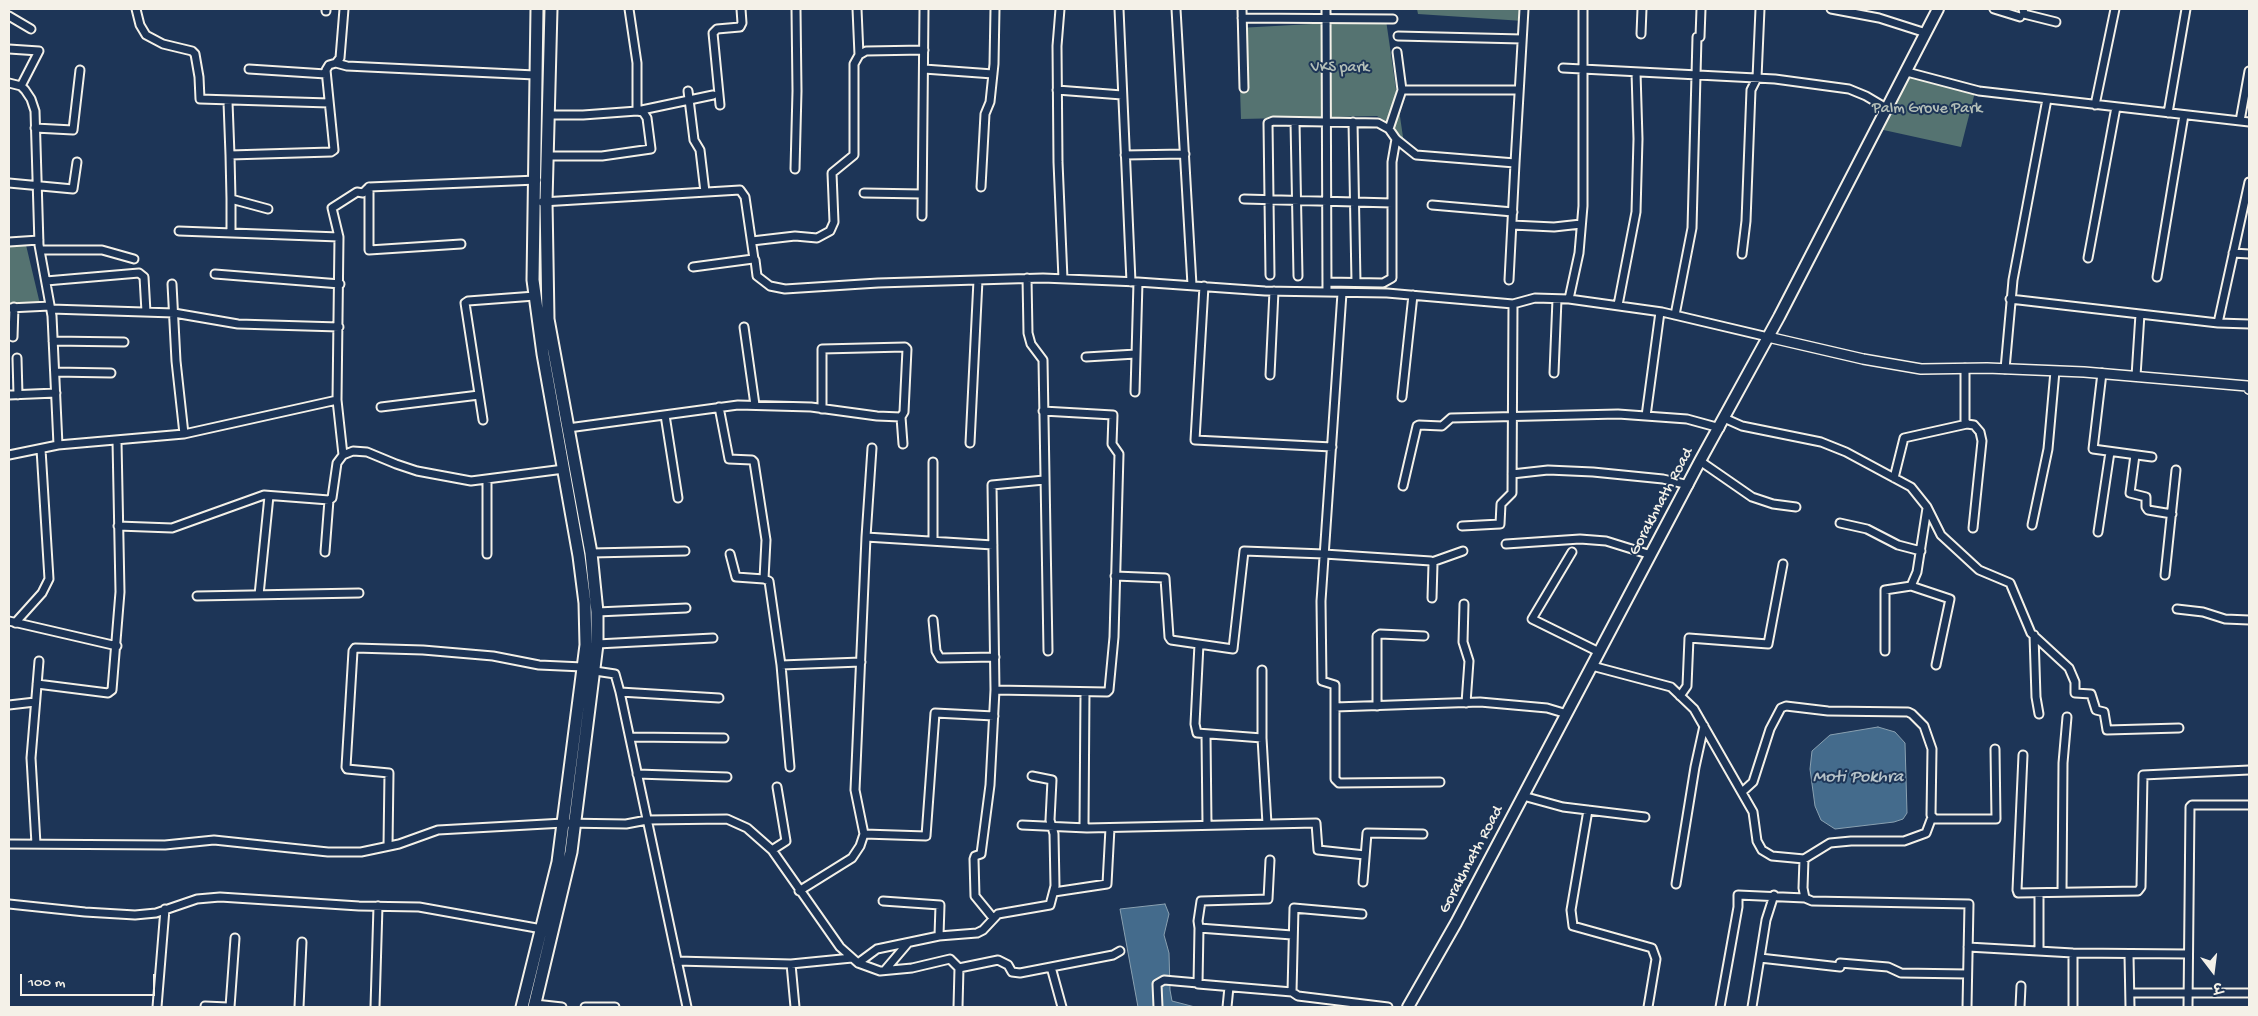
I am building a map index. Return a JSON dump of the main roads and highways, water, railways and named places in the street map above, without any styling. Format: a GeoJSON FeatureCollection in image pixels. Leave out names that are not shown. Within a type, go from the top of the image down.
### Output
{"type":"FeatureCollection","features":[{"type":"Feature","properties":{"kind":"main road"},"geometry":{"type":"LineString","coordinates":[[537,9],[533,252],[535,296],[580,556],[589,669]]}},
{"type":"Feature","properties":{"kind":"main road"},"geometry":{"type":"LineString","coordinates":[[535,1006],[571,852],[570,823],[589,669],[597,644],[597,612],[590,553],[548,319],[546,201],[551,9]]}},
{"type":"Feature","properties":{"kind":"main road","name":"Gorakhnath Road"},"geometry":{"type":"LineString","coordinates":[[1408,1007],[1456,923],[1700,461],[1768,337],[1888,109],[1938,9]]}},
{"type":"Feature","properties":{"kind":"main road"},"geometry":{"type":"LineString","coordinates":[[522,1007],[558,862],[570,823]]}},
{"type":"Feature","properties":{"kind":"water","name":"Moti Pokhra"},"geometry":{"type":"Polygon","coordinates":[[[1878,727],[1895,732],[1905,743],[1907,813],[1903,819],[1894,822],[1835,829],[1821,820],[1815,806],[1810,769],[1812,751],[1830,735],[1878,727]]]}},
{"type":"Feature","properties":{"kind":"water"},"geometry":{"type":"Polygon","coordinates":[[[1165,904],[1169,914],[1164,935],[1169,953],[1172,1001],[1195,1007],[1138,1007],[1120,909],[1165,904]]]}},
{"type":"Feature","properties":{"kind":"park label","name":"VKS park"},"geometry":{"type":"Point","coordinates":[1340,69]}},
{"type":"Feature","properties":{"kind":"park label","name":"Palm Grove Park"},"geometry":{"type":"Point","coordinates":[1927,110]}}]}
